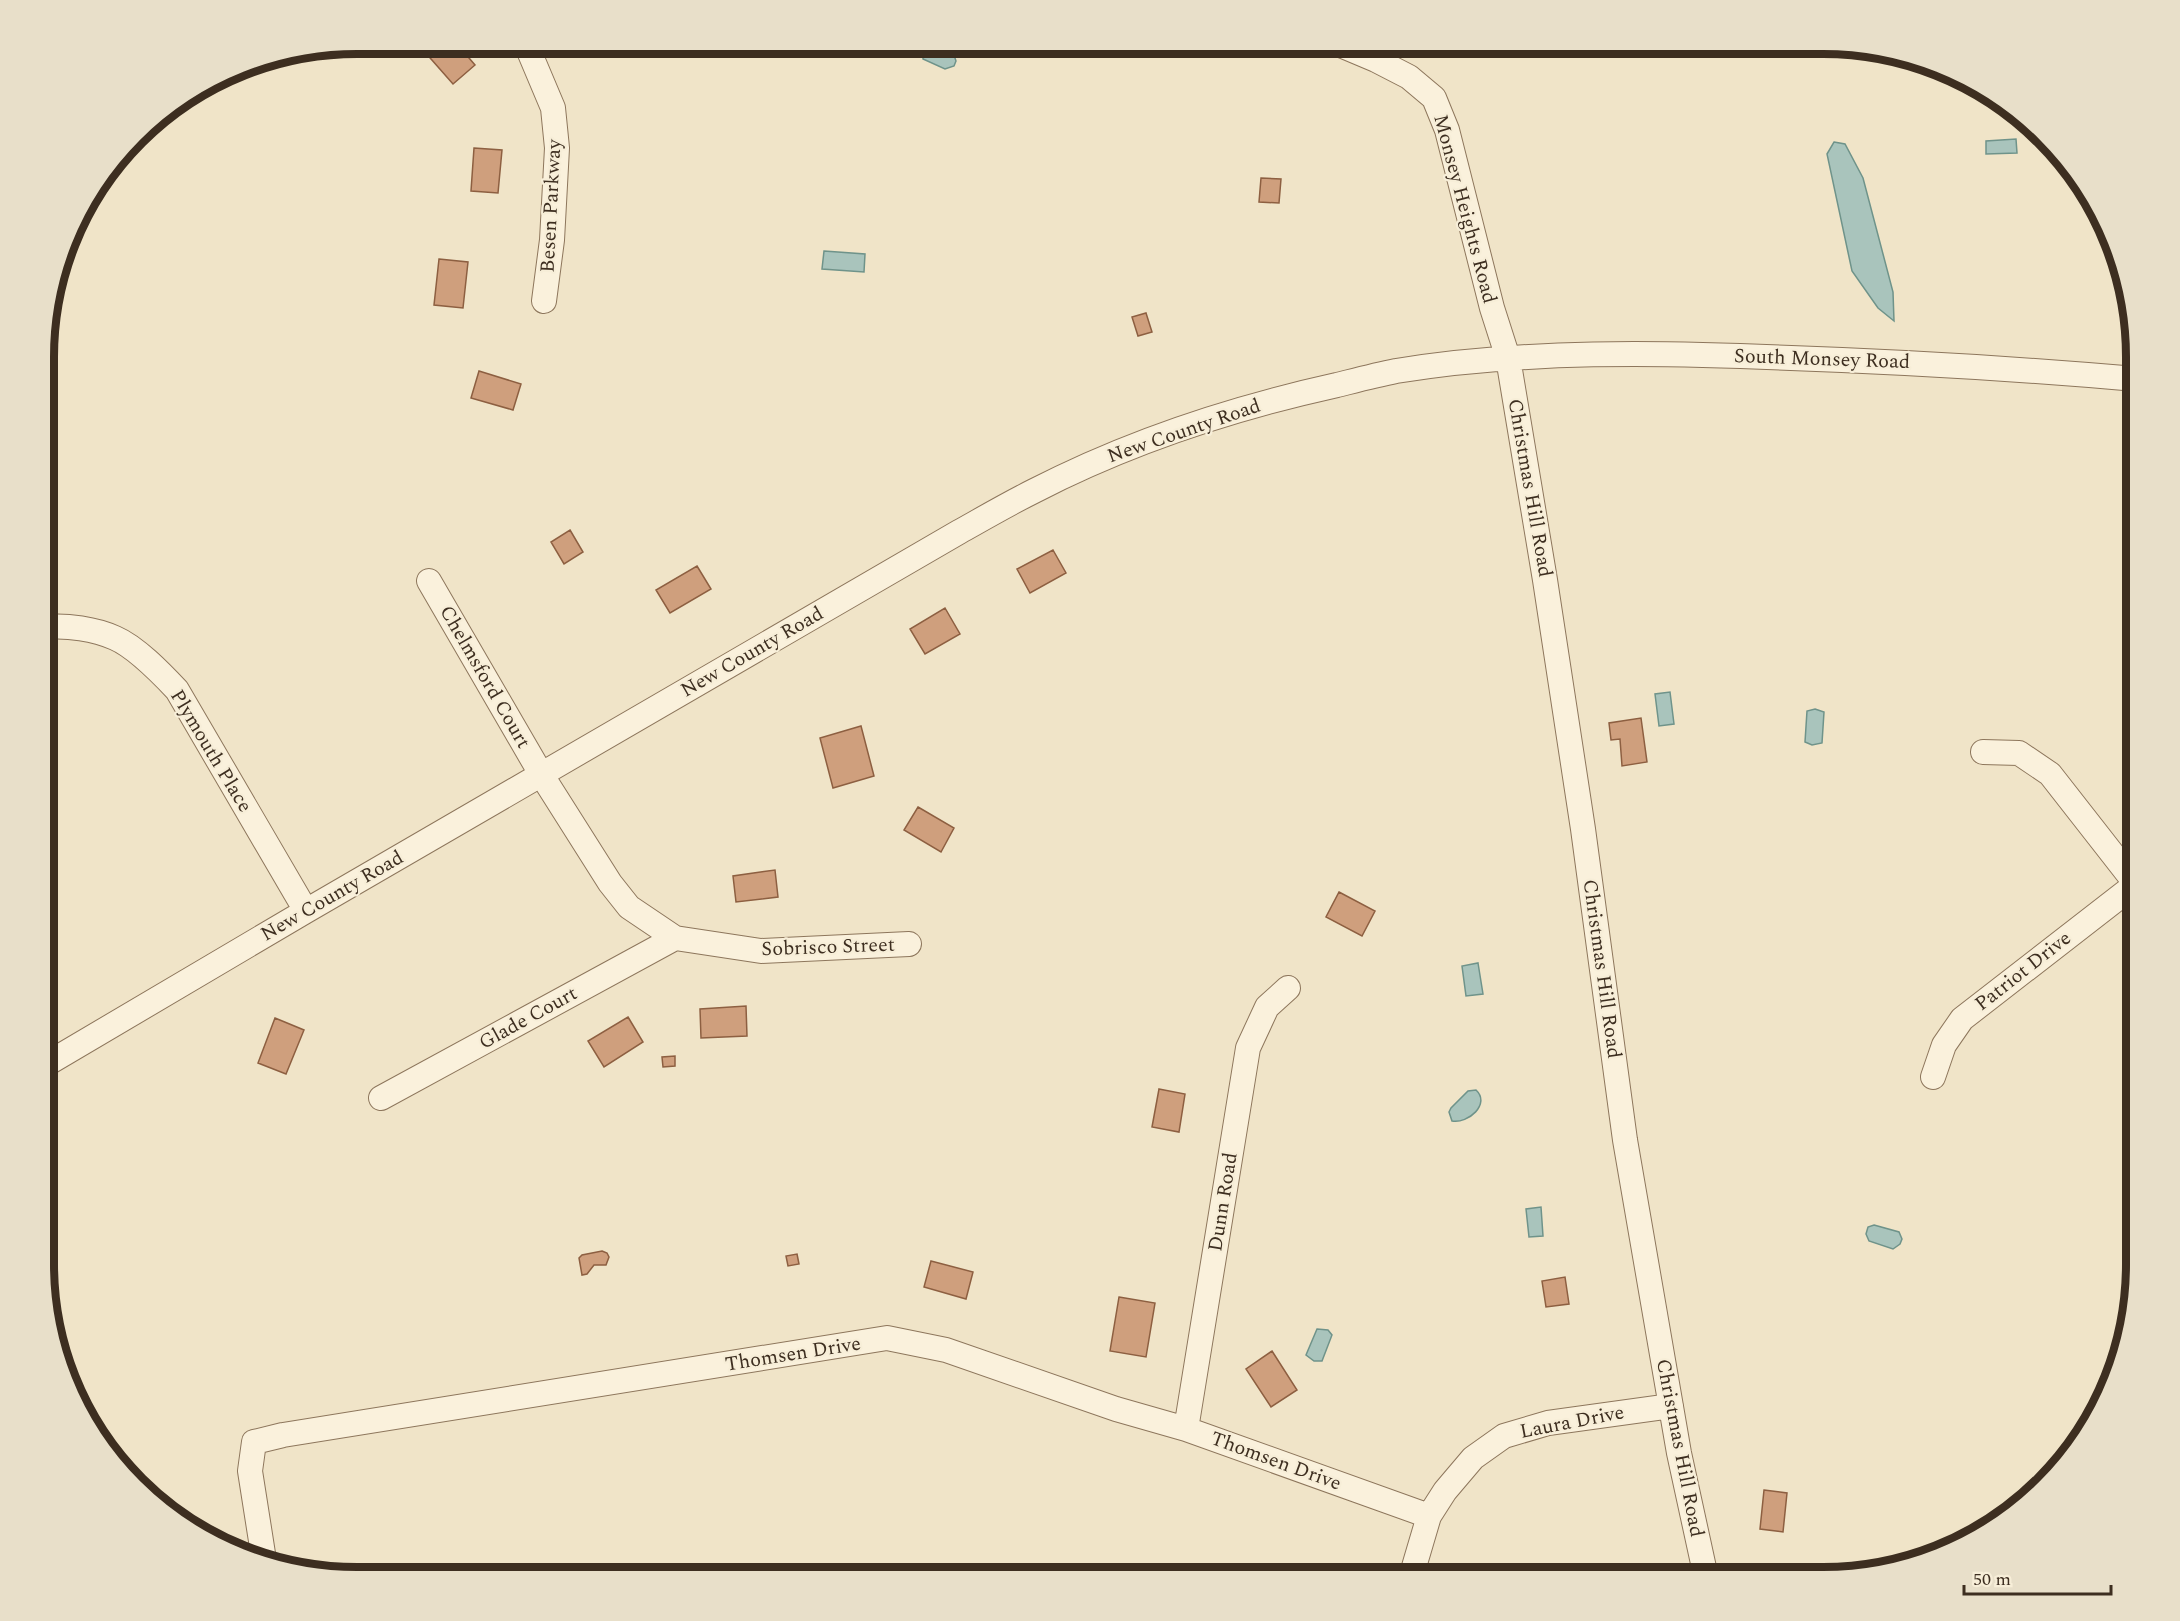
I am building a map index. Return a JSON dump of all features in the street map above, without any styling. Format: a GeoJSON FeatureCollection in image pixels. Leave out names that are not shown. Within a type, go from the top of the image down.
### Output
{"type":"FeatureCollection","features":[{"type":"Feature","properties":{"kind":"street","name":"Besen Parkway"},"geometry":{"type":"LineString","coordinates":[[530,54],[553,108],[557,148],[552,240],[544,301]]}},
{"type":"Feature","properties":{"kind":"street","name":"Monsey Heights Road"},"geometry":{"type":"LineString","coordinates":[[1362,54],[1409,76],[1434,98],[1447,130],[1491,308],[1508,358]]}},
{"type":"Feature","properties":{"kind":"street","name":"South Monsey Road"},"geometry":{"type":"LineString","coordinates":[[1508,358],[1712,354],[1926,364],[2126,378]]}},
{"type":"Feature","properties":{"kind":"street","name":"New County Road"},"geometry":{"type":"LineString","coordinates":[[54,1060],[541,774],[1035,490],[1115,454],[1199,422],[1295,394],[1396,371],[1508,358]]}},
{"type":"Feature","properties":{"kind":"street","name":"Christmas Hill Road"},"geometry":{"type":"LineString","coordinates":[[1508,358],[1583,829],[1625,1140],[1678,1453],[1704,1567]]}},
{"type":"Feature","properties":{"kind":"street","name":"Chelmsford Court"},"geometry":{"type":"LineString","coordinates":[[429,581],[541,774]]}},
{"type":"Feature","properties":{"kind":"street","name":"Plymouth Place"},"geometry":{"type":"LineString","coordinates":[[54,626],[65,625],[116,638],[150,663],[177,690],[306,911]]}},
{"type":"Feature","properties":{"kind":"street"},"geometry":{"type":"LineString","coordinates":[[1983,752],[2019,753],[2050,774],[2126,871]]}},
{"type":"Feature","properties":{"kind":"street","name":"Sobrisco Street"},"geometry":{"type":"LineString","coordinates":[[541,774],[610,883],[629,907],[675,938],[761,951],[909,944]]}},
{"type":"Feature","properties":{"kind":"street","name":"Patriot Drive"},"geometry":{"type":"LineString","coordinates":[[1933,1077],[1944,1045],[1962,1019],[2126,892]]}},
{"type":"Feature","properties":{"kind":"street","name":"Glade Court"},"geometry":{"type":"LineString","coordinates":[[381,1098],[675,938]]}},
{"type":"Feature","properties":{"kind":"street","name":"Dunn Road"},"geometry":{"type":"LineString","coordinates":[[1186,1429],[1248,1048],[1267,1007],[1288,988]]}},
{"type":"Feature","properties":{"kind":"street","name":"Thomsen Drive"},"geometry":{"type":"LineString","coordinates":[[263,1552],[250,1471],[254,1442],[887,1338],[946,1350],[1116,1409],[1186,1429],[1429,1516]]}},
{"type":"Feature","properties":{"kind":"street","name":"Laura Drive"},"geometry":{"type":"LineString","coordinates":[[1414,1567],[1429,1516],[1444,1491],[1473,1458],[1504,1436],[1548,1423],[1671,1406]]}},
{"type":"Feature","properties":{"kind":"water"},"geometry":{"type":"Polygon","coordinates":[[[954,54],[956,61],[954,66],[945,69],[923,59],[923,55],[954,54]]]}},
{"type":"Feature","properties":{"kind":"water"},"geometry":{"type":"Polygon","coordinates":[[[2016,139],[2017,153],[1986,154],[1986,141],[2016,139]]]}},
{"type":"Feature","properties":{"kind":"water"},"geometry":{"type":"Polygon","coordinates":[[[1834,142],[1845,144],[1863,178],[1893,292],[1894,321],[1878,308],[1852,271],[1827,154],[1834,142]]]}},
{"type":"Feature","properties":{"kind":"water"},"geometry":{"type":"Polygon","coordinates":[[[824,251],[865,254],[864,272],[822,269],[824,251]]]}},
{"type":"Feature","properties":{"kind":"water"},"geometry":{"type":"Polygon","coordinates":[[[1670,692],[1674,724],[1659,726],[1655,694],[1670,692]]]}},
{"type":"Feature","properties":{"kind":"water"},"geometry":{"type":"Polygon","coordinates":[[[1815,709],[1824,712],[1822,743],[1812,745],[1805,742],[1807,711],[1815,709]]]}},
{"type":"Feature","properties":{"kind":"water"},"geometry":{"type":"Polygon","coordinates":[[[1478,963],[1483,994],[1466,996],[1462,966],[1478,963]]]}},
{"type":"Feature","properties":{"kind":"water"},"geometry":{"type":"Polygon","coordinates":[[[1476,1090],[1481,1101],[1476,1112],[1465,1119],[1452,1121],[1449,1112],[1451,1108],[1468,1091],[1476,1090]]]}},
{"type":"Feature","properties":{"kind":"water"},"geometry":{"type":"Polygon","coordinates":[[[1541,1207],[1543,1236],[1529,1237],[1526,1209],[1541,1207]]]}},
{"type":"Feature","properties":{"kind":"water"},"geometry":{"type":"Polygon","coordinates":[[[1874,1225],[1899,1232],[1902,1239],[1900,1244],[1893,1249],[1869,1241],[1866,1234],[1868,1227],[1874,1225]]]}},
{"type":"Feature","properties":{"kind":"water"},"geometry":{"type":"Polygon","coordinates":[[[1317,1329],[1328,1330],[1332,1335],[1322,1361],[1314,1361],[1306,1355],[1317,1329]]]}},
{"type":"Feature","properties":{"kind":"building"},"geometry":{"type":"Polygon","coordinates":[[[427,54],[466,54],[475,65],[453,84],[427,54]]]}},
{"type":"Feature","properties":{"kind":"building"},"geometry":{"type":"Polygon","coordinates":[[[474,148],[502,150],[498,193],[471,191],[474,148]]]}},
{"type":"Feature","properties":{"kind":"building"},"geometry":{"type":"Polygon","coordinates":[[[1261,178],[1281,179],[1279,203],[1259,202],[1261,178]]]}},
{"type":"Feature","properties":{"kind":"building"},"geometry":{"type":"Polygon","coordinates":[[[439,259],[468,262],[463,308],[434,305],[439,259]]]}},
{"type":"Feature","properties":{"kind":"building"},"geometry":{"type":"Polygon","coordinates":[[[1146,313],[1152,332],[1138,336],[1132,317],[1146,313]]]}},
{"type":"Feature","properties":{"kind":"building"},"geometry":{"type":"Polygon","coordinates":[[[479,371],[521,384],[513,410],[471,398],[479,371]]]}},
{"type":"Feature","properties":{"kind":"building"},"geometry":{"type":"Polygon","coordinates":[[[570,530],[583,552],[564,564],[551,542],[570,530]]]}},
{"type":"Feature","properties":{"kind":"building"},"geometry":{"type":"Polygon","coordinates":[[[1053,550],[1066,573],[1030,593],[1017,569],[1053,550]]]}},
{"type":"Feature","properties":{"kind":"building"},"geometry":{"type":"Polygon","coordinates":[[[697,566],[711,589],[670,613],[656,590],[697,566]]]}},
{"type":"Feature","properties":{"kind":"building"},"geometry":{"type":"Polygon","coordinates":[[[945,608],[960,634],[925,654],[910,629],[945,608]]]}},
{"type":"Feature","properties":{"kind":"building"},"geometry":{"type":"Polygon","coordinates":[[[1641,718],[1647,762],[1622,766],[1620,739],[1611,740],[1609,723],[1641,718]]]}},
{"type":"Feature","properties":{"kind":"building"},"geometry":{"type":"Polygon","coordinates":[[[861,726],[874,776],[833,788],[820,738],[861,726]]]}},
{"type":"Feature","properties":{"kind":"building"},"geometry":{"type":"Polygon","coordinates":[[[918,807],[954,828],[941,852],[904,830],[918,807]]]}},
{"type":"Feature","properties":{"kind":"building"},"geometry":{"type":"Polygon","coordinates":[[[775,870],[778,897],[736,902],[733,876],[775,870]]]}},
{"type":"Feature","properties":{"kind":"building"},"geometry":{"type":"Polygon","coordinates":[[[1339,892],[1375,911],[1362,936],[1326,917],[1339,892]]]}},
{"type":"Feature","properties":{"kind":"building"},"geometry":{"type":"Polygon","coordinates":[[[746,1006],[747,1036],[701,1038],[700,1009],[746,1006]]]}},
{"type":"Feature","properties":{"kind":"building"},"geometry":{"type":"Polygon","coordinates":[[[628,1017],[643,1042],[604,1067],[588,1041],[628,1017]]]}},
{"type":"Feature","properties":{"kind":"building"},"geometry":{"type":"Polygon","coordinates":[[[275,1018],[304,1030],[286,1074],[258,1063],[275,1018]]]}},
{"type":"Feature","properties":{"kind":"building"},"geometry":{"type":"Polygon","coordinates":[[[675,1056],[675,1066],[663,1067],[662,1057],[675,1056]]]}},
{"type":"Feature","properties":{"kind":"building"},"geometry":{"type":"Polygon","coordinates":[[[1159,1089],[1185,1094],[1179,1132],[1152,1127],[1159,1089]]]}},
{"type":"Feature","properties":{"kind":"building"},"geometry":{"type":"Polygon","coordinates":[[[602,1251],[609,1257],[606,1265],[594,1265],[587,1274],[582,1275],[579,1258],[582,1255],[602,1251]]]}},
{"type":"Feature","properties":{"kind":"building"},"geometry":{"type":"Polygon","coordinates":[[[797,1254],[799,1264],[788,1266],[786,1256],[797,1254]]]}},
{"type":"Feature","properties":{"kind":"building"},"geometry":{"type":"Polygon","coordinates":[[[931,1261],[973,1272],[966,1299],[924,1287],[931,1261]]]}},
{"type":"Feature","properties":{"kind":"building"},"geometry":{"type":"Polygon","coordinates":[[[1565,1277],[1569,1304],[1546,1307],[1542,1281],[1565,1277]]]}},
{"type":"Feature","properties":{"kind":"building"},"geometry":{"type":"Polygon","coordinates":[[[1119,1297],[1155,1303],[1146,1357],[1110,1351],[1119,1297]]]}},
{"type":"Feature","properties":{"kind":"building"},"geometry":{"type":"Polygon","coordinates":[[[1272,1351],[1297,1390],[1271,1407],[1246,1369],[1272,1351]]]}},
{"type":"Feature","properties":{"kind":"building"},"geometry":{"type":"Polygon","coordinates":[[[1764,1490],[1787,1493],[1783,1532],[1760,1529],[1764,1490]]]}}]}
